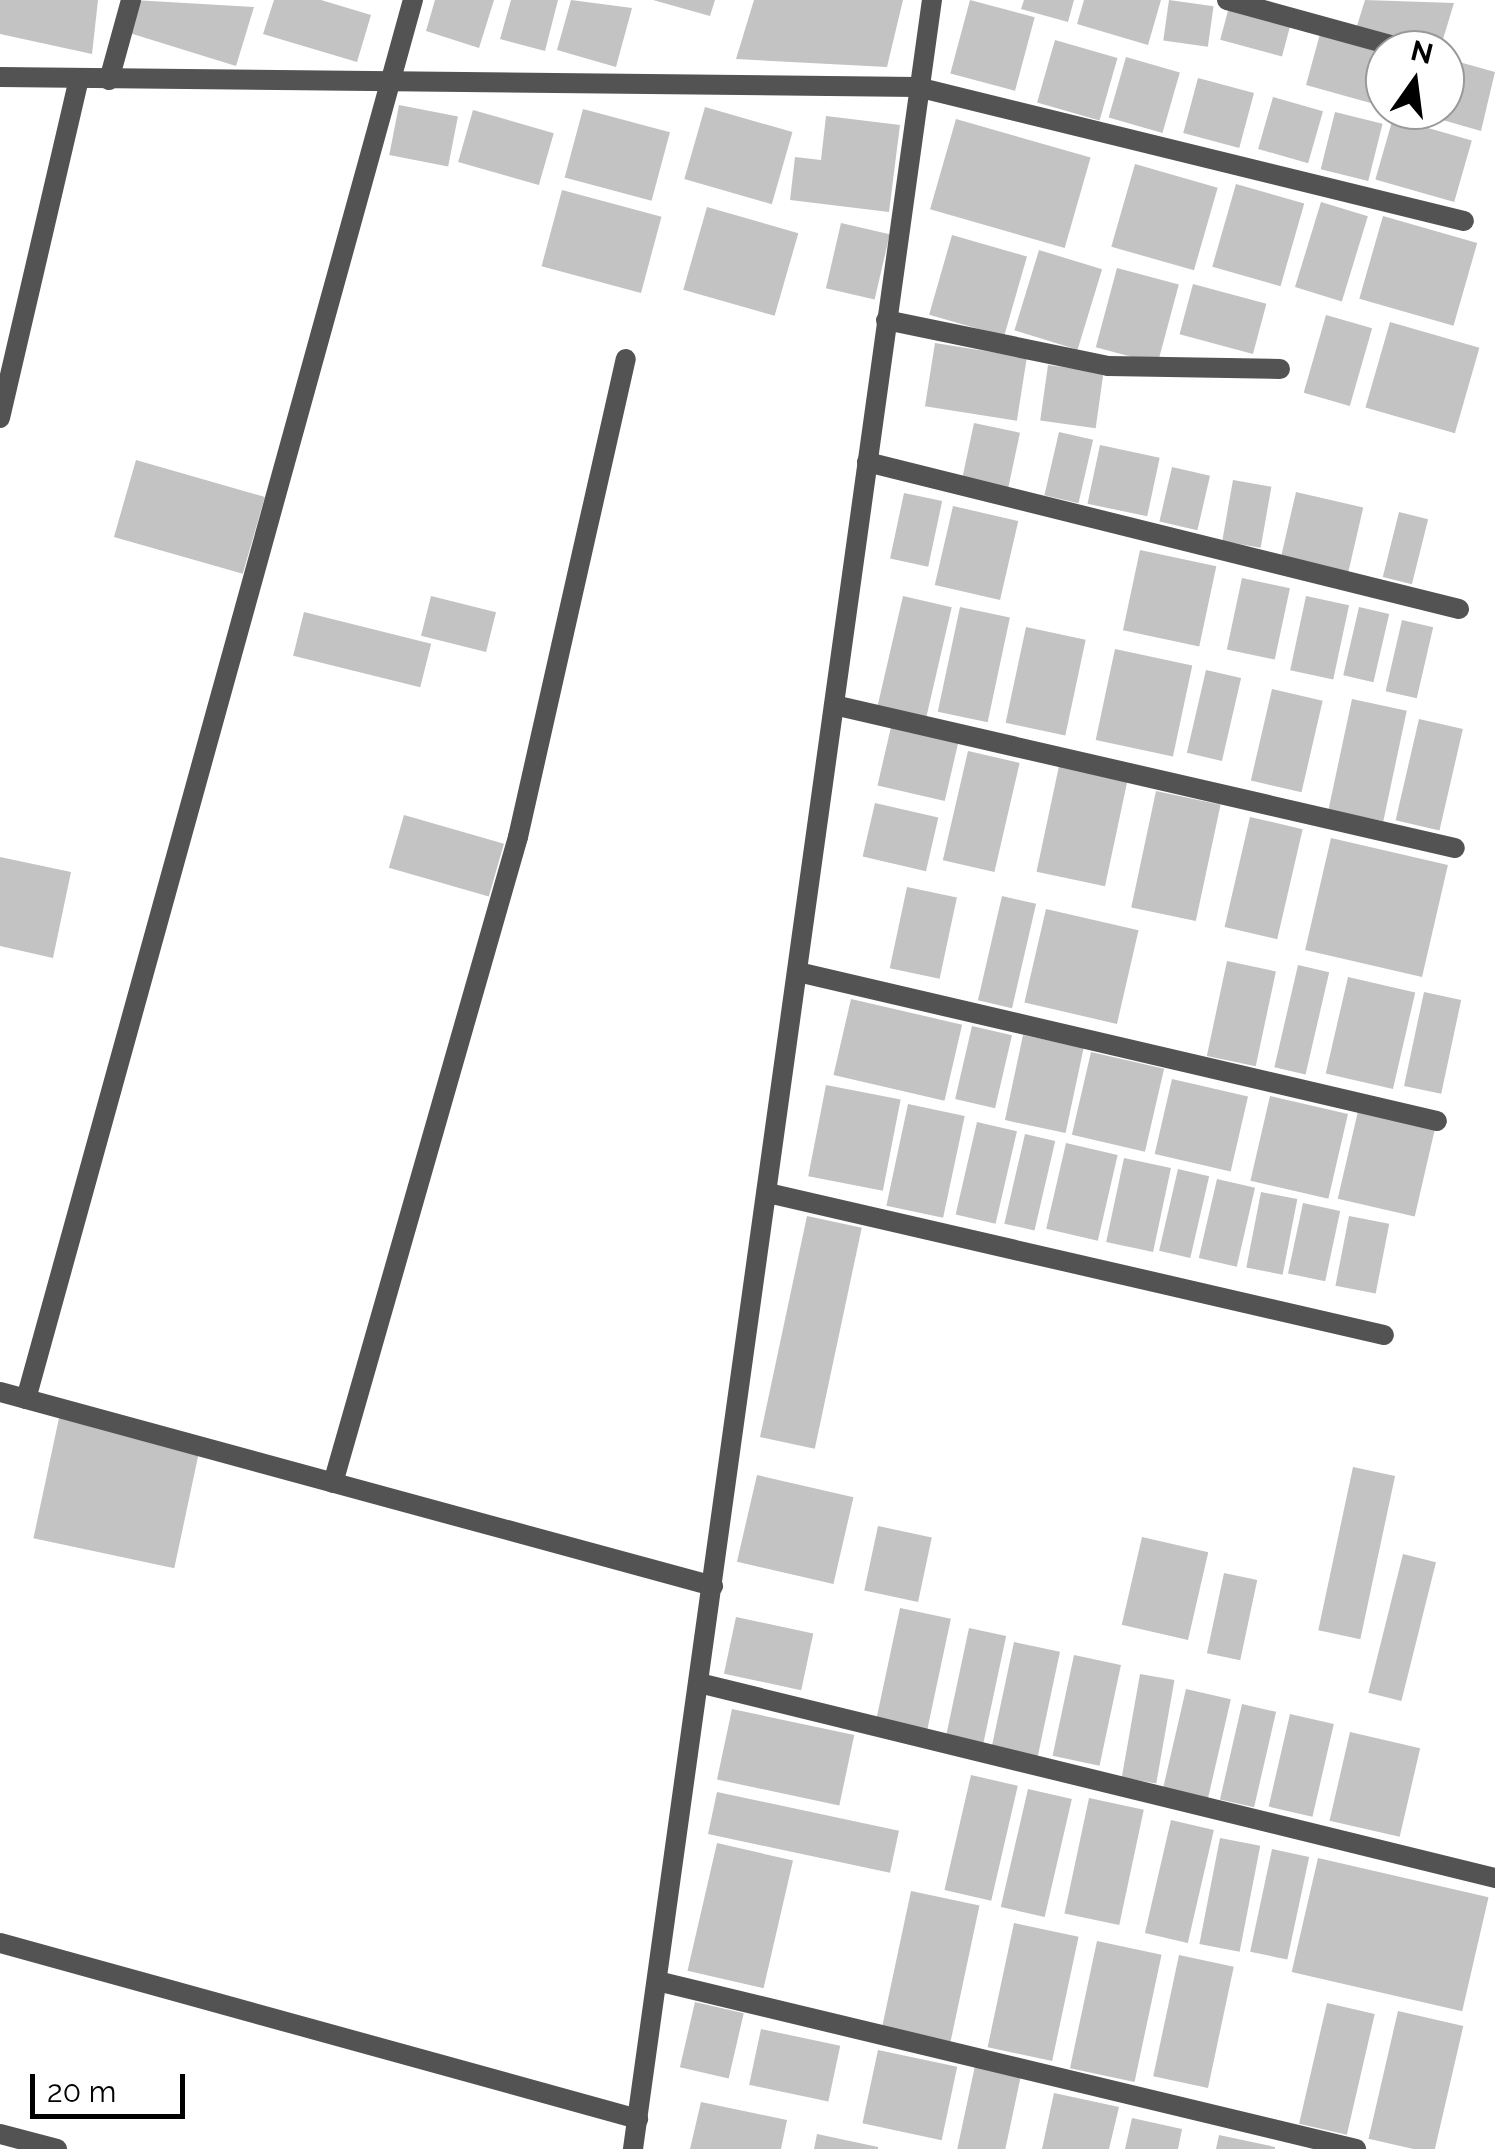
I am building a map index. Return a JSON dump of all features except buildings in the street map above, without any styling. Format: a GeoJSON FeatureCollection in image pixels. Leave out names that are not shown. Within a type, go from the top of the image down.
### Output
{"type":"FeatureCollection","features":[{"type":"Feature","properties":{"kind":"street"},"geometry":{"type":"LineString","coordinates":[[109,80],[132,0]]}},
{"type":"Feature","properties":{"kind":"street"},"geometry":{"type":"LineString","coordinates":[[26,1399],[413,0]]}},
{"type":"Feature","properties":{"kind":"street"},"geometry":{"type":"LineString","coordinates":[[633,2149],[932,0]]}},
{"type":"Feature","properties":{"kind":"street"},"geometry":{"type":"LineString","coordinates":[[1227,0],[1365,38]]}},
{"type":"Feature","properties":{"kind":"street"},"geometry":{"type":"LineString","coordinates":[[0,76],[917,88],[1464,221]]}},
{"type":"Feature","properties":{"kind":"street"},"geometry":{"type":"LineString","coordinates":[[0,418],[79,80]]}},
{"type":"Feature","properties":{"kind":"street"},"geometry":{"type":"LineString","coordinates":[[886,320],[1108,366],[1280,369]]}},
{"type":"Feature","properties":{"kind":"street"},"geometry":{"type":"LineString","coordinates":[[334,1483],[518,837],[626,359]]}},
{"type":"Feature","properties":{"kind":"street"},"geometry":{"type":"LineString","coordinates":[[867,462],[1458,609]]}},
{"type":"Feature","properties":{"kind":"street"},"geometry":{"type":"LineString","coordinates":[[834,705],[1456,848]]}},
{"type":"Feature","properties":{"kind":"street"},"geometry":{"type":"LineString","coordinates":[[798,972],[1437,1121]]}},
{"type":"Feature","properties":{"kind":"street"},"geometry":{"type":"LineString","coordinates":[[768,1192],[1384,1334]]}},
{"type":"Feature","properties":{"kind":"street"},"geometry":{"type":"LineString","coordinates":[[0,1392],[713,1586]]}},
{"type":"Feature","properties":{"kind":"street"},"geometry":{"type":"LineString","coordinates":[[698,1684],[1495,1878]]}},
{"type":"Feature","properties":{"kind":"street"},"geometry":{"type":"LineString","coordinates":[[0,1943],[638,2119]]}},
{"type":"Feature","properties":{"kind":"street"},"geometry":{"type":"LineString","coordinates":[[656,1981],[1356,2149]]}},
{"type":"Feature","properties":{"kind":"street"},"geometry":{"type":"LineString","coordinates":[[0,2134],[57,2149]]}}]}
